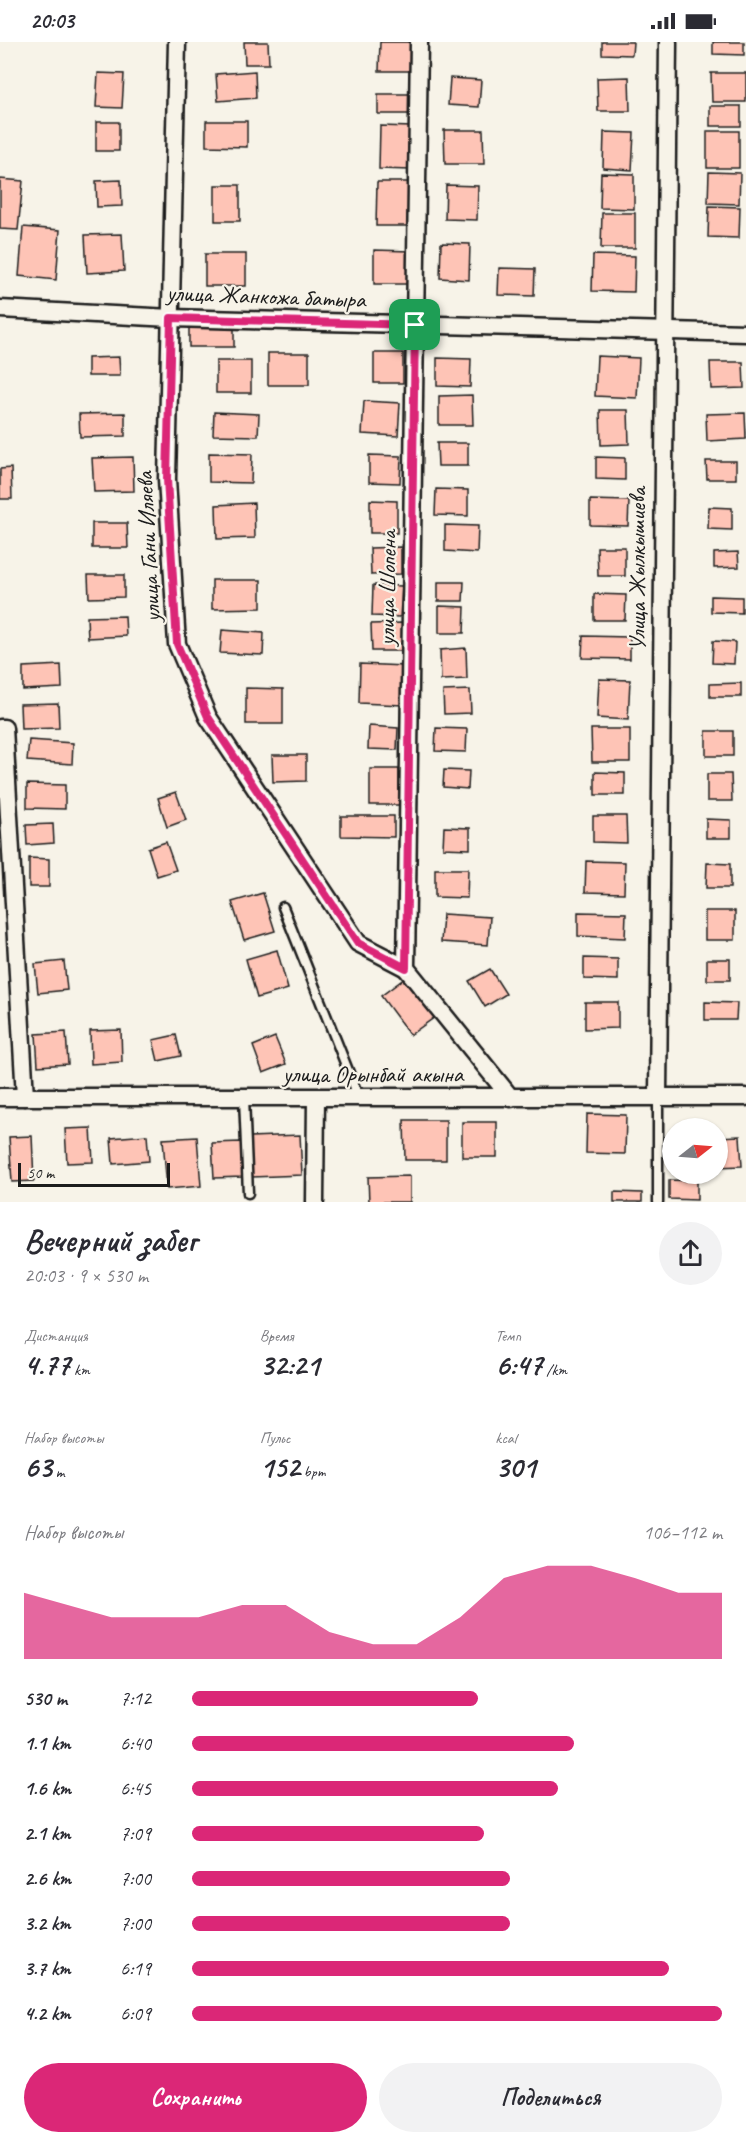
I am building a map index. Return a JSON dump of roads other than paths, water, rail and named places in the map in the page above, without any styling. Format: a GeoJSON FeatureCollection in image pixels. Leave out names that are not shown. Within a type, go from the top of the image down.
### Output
{"type":"FeatureCollection","features":[{"type":"Feature","properties":{"kind":"street","name":"улица Гани Иляева"},"geometry":{"type":"LineString","coordinates":[[177,42],[167,479],[177,644],[208,717],[358,943],[406,968]]}},
{"type":"Feature","properties":{"kind":"street","name":"улица Шопена"},"geometry":{"type":"LineString","coordinates":[[406,968],[419,42]]}},
{"type":"Feature","properties":{"kind":"street","name":"Улица Жылкышиева"},"geometry":{"type":"LineString","coordinates":[[658,1096],[663,331],[668,42]]}},
{"type":"Feature","properties":{"kind":"street","name":"улица Жанкожа батыра"},"geometry":{"type":"LineString","coordinates":[[0,309],[171,318],[746,333]]}},
{"type":"Feature","properties":{"kind":"street"},"geometry":{"type":"LineString","coordinates":[[0,728],[4,728],[25,1097]]}},
{"type":"Feature","properties":{"kind":"street"},"geometry":{"type":"LineString","coordinates":[[406,968],[511,1098]]}},
{"type":"Feature","properties":{"kind":"street","name":"улица Орынбай акына"},"geometry":{"type":"LineString","coordinates":[[0,1097],[746,1097]]}},
{"type":"Feature","properties":{"kind":"street"},"geometry":{"type":"LineString","coordinates":[[315,1202],[316,1098]]}},
{"type":"Feature","properties":{"kind":"lane"},"geometry":{"type":"LineString","coordinates":[[283,907],[359,1098]]}},
{"type":"Feature","properties":{"kind":"lane"},"geometry":{"type":"LineString","coordinates":[[658,1096],[658,1202]]}},
{"type":"Feature","properties":{"kind":"lane"},"geometry":{"type":"LineString","coordinates":[[244,1098],[248,1193]]}}]}
